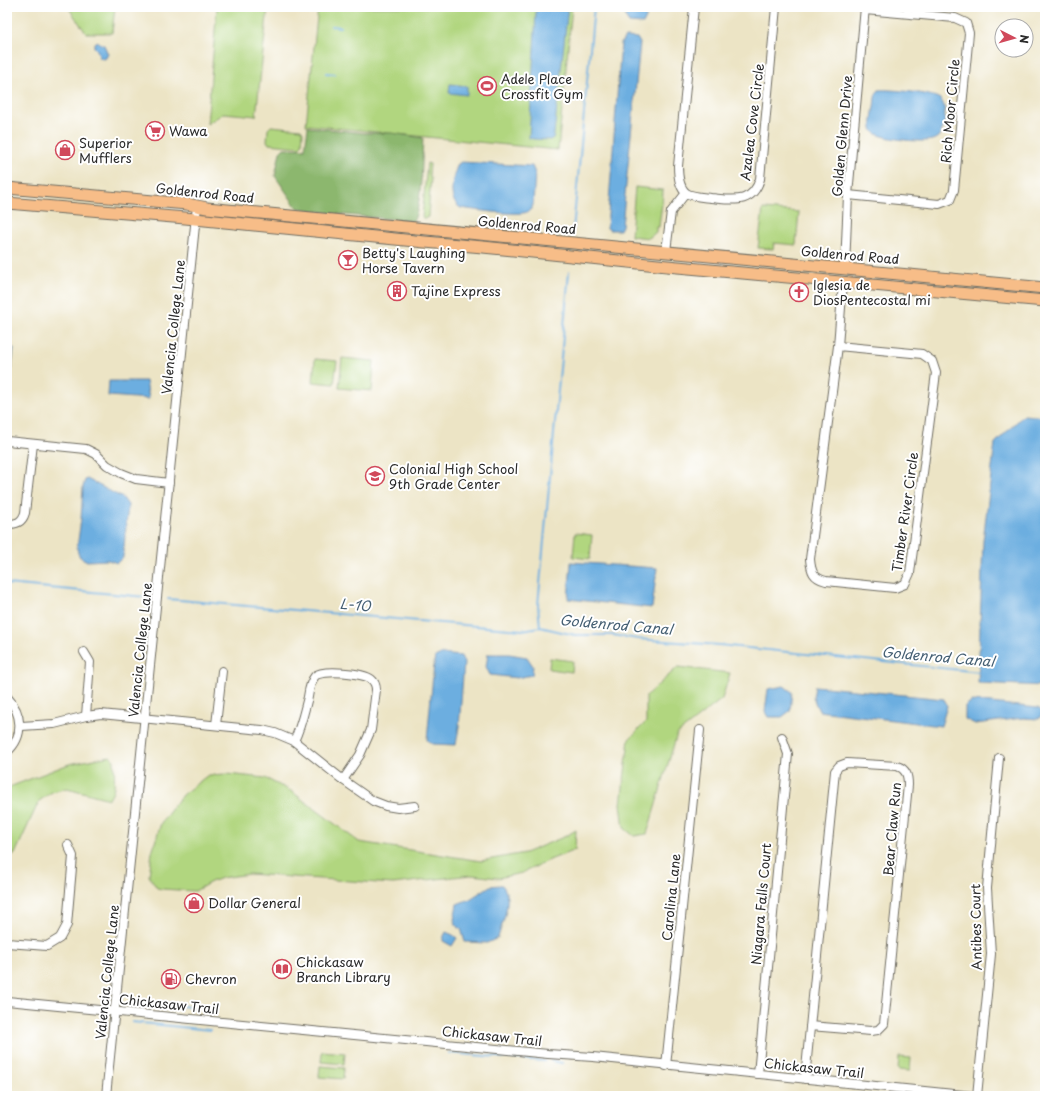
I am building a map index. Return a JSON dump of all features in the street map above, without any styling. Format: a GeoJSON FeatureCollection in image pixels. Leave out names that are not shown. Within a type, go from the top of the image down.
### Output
{"type":"FeatureCollection","features":[{"type":"Feature","properties":{"kind":"main road","name":"Goldenrod Road"},"geometry":{"type":"LineString","coordinates":[[7,188],[1045,288]]}},
{"type":"Feature","properties":{"kind":"main road","name":"Goldenrod Road"},"geometry":{"type":"LineString","coordinates":[[7,203],[195,219],[667,266],[1045,301]]}},
{"type":"Feature","properties":{"kind":"main road"},"geometry":{"type":"LineString","coordinates":[[425,242],[439,234],[441,231]]}},
{"type":"Feature","properties":{"kind":"main road"},"geometry":{"type":"LineString","coordinates":[[642,263],[648,259],[659,257],[666,251]]}},
{"type":"Feature","properties":{"kind":"main road"},"geometry":{"type":"LineString","coordinates":[[667,266],[686,253]]}},
{"type":"Feature","properties":{"kind":"street"},"geometry":{"type":"LineString","coordinates":[[666,251],[671,212],[686,192],[683,189],[679,179],[678,166],[694,7]]}},
{"type":"Feature","properties":{"kind":"street","name":"Azalea Cove Circle"},"geometry":{"type":"LineString","coordinates":[[686,192],[698,196],[738,200],[750,196],[758,187],[776,7]]}},
{"type":"Feature","properties":{"kind":"street","name":"Rich Moor Circle"},"geometry":{"type":"LineString","coordinates":[[848,195],[939,204],[950,200],[954,190],[970,33],[966,23],[955,18],[865,8]]}},
{"type":"Feature","properties":{"kind":"street","name":"Golden Glenn Drive"},"geometry":{"type":"LineString","coordinates":[[845,268],[848,195],[865,8]]}},
{"type":"Feature","properties":{"kind":"street","name":"Valencia College Lane"},"geometry":{"type":"LineString","coordinates":[[106,1096],[196,206]]}},
{"type":"Feature","properties":{"kind":"street","name":"Timber River Circle"},"geometry":{"type":"LineString","coordinates":[[838,346],[922,354],[932,361],[936,373],[910,573],[905,584],[895,588],[818,579],[811,570],[810,559],[838,346],[844,282]]}},
{"type":"Feature","properties":{"kind":"street"},"geometry":{"type":"LineString","coordinates":[[7,441],[86,450],[96,454],[107,465],[136,479],[169,483]]}},
{"type":"Feature","properties":{"kind":"street"},"geometry":{"type":"LineString","coordinates":[[7,524],[20,522],[25,513],[33,444]]}},
{"type":"Feature","properties":{"kind":"street"},"geometry":{"type":"LineString","coordinates":[[84,652],[90,662],[86,716]]}},
{"type":"Feature","properties":{"kind":"street"},"geometry":{"type":"LineString","coordinates":[[216,725],[222,671]]}},
{"type":"Feature","properties":{"kind":"street"},"geometry":{"type":"LineString","coordinates":[[294,741],[298,733],[312,683],[317,674],[331,672],[363,675],[372,679],[376,690],[371,730],[360,755],[343,780]]}},
{"type":"Feature","properties":{"kind":"street"},"geometry":{"type":"LineString","coordinates":[[7,698],[18,712],[21,726],[17,740],[7,752]]}},
{"type":"Feature","properties":{"kind":"street"},"geometry":{"type":"LineString","coordinates":[[21,726],[54,724],[101,714],[262,730],[294,741],[343,780],[373,801],[386,806],[398,808],[415,806]]}},
{"type":"Feature","properties":{"kind":"street","name":"Carolina Lane"},"geometry":{"type":"LineString","coordinates":[[666,1066],[700,730]]}},
{"type":"Feature","properties":{"kind":"street","name":"Niagara Falls Court"},"geometry":{"type":"LineString","coordinates":[[758,1074],[788,754],[782,737]]}},
{"type":"Feature","properties":{"kind":"street","name":"Antibes Court"},"geometry":{"type":"LineString","coordinates":[[977,1096],[992,954],[986,888],[999,758]]}},
{"type":"Feature","properties":{"kind":"street","name":"Bear Claw Run"},"geometry":{"type":"LineString","coordinates":[[805,1079],[810,1026],[835,771],[839,766],[847,763],[897,766],[906,772],[908,785],[884,1024],[878,1030],[871,1031],[810,1026]]}},
{"type":"Feature","properties":{"kind":"street"},"geometry":{"type":"LineString","coordinates":[[7,943],[47,946],[60,938],[67,925],[73,856],[68,845]]}},
{"type":"Feature","properties":{"kind":"street","name":"Chickasaw Trail"},"geometry":{"type":"LineString","coordinates":[[7,1001],[758,1074],[916,1093],[974,1096]]}},
{"type":"Feature","properties":{"kind":"green space"},"geometry":{"type":"Polygon","coordinates":[[[68,7],[115,7],[112,33],[86,33],[68,7]]]}},
{"type":"Feature","properties":{"kind":"green space"},"geometry":{"type":"Polygon","coordinates":[[[217,7],[268,7],[256,116],[224,113],[207,124],[217,7]]]}},
{"type":"Feature","properties":{"kind":"green space"},"geometry":{"type":"Polygon","coordinates":[[[318,7],[572,7],[558,150],[306,125],[318,7]]]}},
{"type":"Feature","properties":{"kind":"green space"},"geometry":{"type":"Polygon","coordinates":[[[271,126],[301,129],[303,132],[302,145],[300,147],[269,144],[267,141],[268,129],[271,126]]]}},
{"type":"Feature","properties":{"kind":"green space"},"geometry":{"type":"Polygon","coordinates":[[[308,127],[364,133],[392,133],[423,138],[420,194],[416,215],[413,221],[336,214],[297,208],[275,176],[280,152],[284,148],[305,149],[308,127]]]}},
{"type":"Feature","properties":{"kind":"green space"},"geometry":{"type":"Polygon","coordinates":[[[427,163],[430,164],[429,176],[431,178],[428,217],[424,219],[422,217],[427,163]]]}},
{"type":"Feature","properties":{"kind":"green space"},"geometry":{"type":"Polygon","coordinates":[[[635,187],[663,190],[659,227],[656,227],[656,232],[649,238],[631,236],[635,187]]]}},
{"type":"Feature","properties":{"kind":"green space"},"geometry":{"type":"Polygon","coordinates":[[[763,209],[799,212],[796,245],[774,243],[773,249],[758,248],[763,209]]]}},
{"type":"Feature","properties":{"kind":"green space"},"geometry":{"type":"Polygon","coordinates":[[[342,358],[374,361],[372,391],[339,388],[342,358]]]}},
{"type":"Feature","properties":{"kind":"green space"},"geometry":{"type":"Polygon","coordinates":[[[315,359],[337,361],[334,384],[313,382],[315,359]]]}},
{"type":"Feature","properties":{"kind":"green space"},"geometry":{"type":"Polygon","coordinates":[[[575,533],[592,535],[590,559],[573,557],[575,533]]]}},
{"type":"Feature","properties":{"kind":"green space"},"geometry":{"type":"Polygon","coordinates":[[[550,658],[573,661],[572,672],[549,669],[550,658]]]}},
{"type":"Feature","properties":{"kind":"green space"},"geometry":{"type":"Polygon","coordinates":[[[678,667],[730,673],[722,699],[677,734],[647,834],[634,836],[624,828],[621,804],[629,739],[646,722],[646,696],[678,667]]]}},
{"type":"Feature","properties":{"kind":"green space"},"geometry":{"type":"Polygon","coordinates":[[[110,756],[114,760],[114,781],[112,795],[109,799],[67,788],[52,792],[39,801],[15,854],[7,857],[7,789],[69,764],[110,756]]]}},
{"type":"Feature","properties":{"kind":"green space"},"geometry":{"type":"Polygon","coordinates":[[[227,774],[265,778],[291,791],[359,842],[481,861],[525,853],[566,836],[576,830],[575,850],[522,873],[498,878],[471,875],[393,884],[249,874],[221,878],[195,891],[157,888],[149,876],[152,852],[161,823],[182,795],[208,775],[227,774]]]}},
{"type":"Feature","properties":{"kind":"green space"},"geometry":{"type":"Polygon","coordinates":[[[322,1051],[345,1053],[344,1064],[321,1062],[322,1051]]]}},
{"type":"Feature","properties":{"kind":"green space"},"geometry":{"type":"Polygon","coordinates":[[[899,1057],[911,1058],[910,1071],[898,1070],[899,1057]]]}},
{"type":"Feature","properties":{"kind":"green space"},"geometry":{"type":"Polygon","coordinates":[[[320,1066],[344,1068],[343,1079],[319,1077],[320,1066]]]}},
{"type":"Feature","properties":{"kind":"water"},"geometry":{"type":"Polygon","coordinates":[[[535,7],[568,7],[554,134],[553,138],[550,140],[529,138],[536,12],[535,7]]]}},
{"type":"Feature","properties":{"kind":"water"},"geometry":{"type":"Polygon","coordinates":[[[626,7],[647,7],[646,18],[643,24],[629,23],[625,17],[626,7]]]}},
{"type":"Feature","properties":{"kind":"water"},"geometry":{"type":"Polygon","coordinates":[[[625,37],[637,38],[640,43],[622,226],[620,230],[609,230],[607,228],[621,43],[625,37]]]}},
{"type":"Feature","properties":{"kind":"water"},"geometry":{"type":"Polygon","coordinates":[[[96,41],[104,45],[108,54],[106,58],[100,58],[94,47],[94,43],[96,41]]]}},
{"type":"Feature","properties":{"kind":"water"},"geometry":{"type":"Polygon","coordinates":[[[450,84],[467,86],[467,95],[449,93],[450,84]]]}},
{"type":"Feature","properties":{"kind":"water"},"geometry":{"type":"Polygon","coordinates":[[[879,90],[922,93],[931,95],[941,100],[943,102],[945,118],[939,136],[935,139],[927,141],[901,140],[883,136],[873,131],[872,122],[875,96],[879,90]]]}},
{"type":"Feature","properties":{"kind":"water"},"geometry":{"type":"Polygon","coordinates":[[[461,162],[532,166],[535,173],[533,205],[529,211],[522,213],[461,208],[456,205],[452,194],[452,188],[456,169],[458,164],[461,162]]]}},
{"type":"Feature","properties":{"kind":"water"},"geometry":{"type":"Polygon","coordinates":[[[7,348],[14,348],[9,391],[7,391],[7,348]]]}},
{"type":"Feature","properties":{"kind":"water"},"geometry":{"type":"Polygon","coordinates":[[[109,381],[146,381],[149,399],[108,396],[109,381]]]}},
{"type":"Feature","properties":{"kind":"water"},"geometry":{"type":"Polygon","coordinates":[[[1024,415],[1045,417],[1045,686],[978,683],[983,541],[995,443],[1024,415]]]}},
{"type":"Feature","properties":{"kind":"water"},"geometry":{"type":"Polygon","coordinates":[[[87,479],[123,498],[128,505],[123,557],[117,563],[108,560],[87,561],[80,557],[78,553],[77,548],[83,487],[85,480],[87,479]]]}},
{"type":"Feature","properties":{"kind":"water"},"geometry":{"type":"Polygon","coordinates":[[[571,562],[657,568],[652,608],[568,599],[571,562]]]}},
{"type":"Feature","properties":{"kind":"water"},"geometry":{"type":"Polygon","coordinates":[[[441,654],[461,656],[464,663],[459,727],[456,745],[432,744],[427,740],[435,657],[441,654]]]}},
{"type":"Feature","properties":{"kind":"water"},"geometry":{"type":"Polygon","coordinates":[[[488,654],[509,654],[527,657],[533,666],[532,675],[517,678],[490,675],[486,667],[488,654]]]}},
{"type":"Feature","properties":{"kind":"water"},"geometry":{"type":"Polygon","coordinates":[[[784,686],[792,692],[790,711],[782,717],[768,717],[765,712],[768,689],[784,686]]]}},
{"type":"Feature","properties":{"kind":"water"},"geometry":{"type":"Polygon","coordinates":[[[815,686],[944,699],[947,706],[941,726],[819,711],[813,698],[815,686]]]}},
{"type":"Feature","properties":{"kind":"water"},"geometry":{"type":"Polygon","coordinates":[[[972,701],[1038,708],[1043,712],[1039,719],[1023,718],[975,724],[965,719],[965,706],[972,701]]]}},
{"type":"Feature","properties":{"kind":"water"},"geometry":{"type":"Polygon","coordinates":[[[502,885],[507,897],[507,904],[498,938],[487,943],[465,942],[461,929],[458,928],[454,920],[457,904],[470,899],[490,886],[502,885]]]}},
{"type":"Feature","properties":{"kind":"water"},"geometry":{"type":"Polygon","coordinates":[[[446,932],[457,938],[452,946],[443,941],[446,932]]]}},
{"type":"Feature","properties":{"kind":"waterway","name":"Goldenrod Canal"},"geometry":{"type":"LineString","coordinates":[[573,230],[594,7]]}},
{"type":"Feature","properties":{"kind":"waterway"},"geometry":{"type":"LineString","coordinates":[[331,26],[341,27]]}},
{"type":"Feature","properties":{"kind":"waterway"},"geometry":{"type":"LineString","coordinates":[[326,73],[335,74]]}},
{"type":"Feature","properties":{"kind":"waterway","name":"Goldenrod Canal"},"geometry":{"type":"LineString","coordinates":[[540,627],[538,605],[569,272]]}},
{"type":"Feature","properties":{"kind":"waterway","name":"L-10"},"geometry":{"type":"LineString","coordinates":[[7,584],[146,597]]}},
{"type":"Feature","properties":{"kind":"waterway","name":"Goldenrod Canal"},"geometry":{"type":"LineString","coordinates":[[168,599],[522,630],[540,627],[575,635],[613,635],[638,639],[719,645],[980,672]]}},
{"type":"Feature","properties":{"kind":"waterway"},"geometry":{"type":"LineString","coordinates":[[140,1002],[193,1007]]}},
{"type":"Feature","properties":{"kind":"waterway"},"geometry":{"type":"LineString","coordinates":[[132,1022],[210,1030]]}},
{"type":"Feature","properties":{"kind":"waterway"},"geometry":{"type":"LineString","coordinates":[[449,1053],[545,1061]]}},
{"type":"Feature","properties":{"kind":"waterway"},"geometry":{"type":"LineString","coordinates":[[552,1061],[562,1063]]}},
{"type":"Feature","properties":{"kind":"place","name":"Adele Place Crossfit Gym"},"geometry":{"type":"Point","coordinates":[487,86]}},
{"type":"Feature","properties":{"kind":"place","name":"Wawa"},"geometry":{"type":"Point","coordinates":[155,131]}},
{"type":"Feature","properties":{"kind":"place","name":"Superior Mufflers"},"geometry":{"type":"Point","coordinates":[65,150]}},
{"type":"Feature","properties":{"kind":"place","name":"Betty's Laughing Horse Tavern"},"geometry":{"type":"Point","coordinates":[348,260]}},
{"type":"Feature","properties":{"kind":"place","name":"Tajine Express"},"geometry":{"type":"Point","coordinates":[397,291]}},
{"type":"Feature","properties":{"kind":"place","name":"Iglesia de DiosPentecostal mi"},"geometry":{"type":"Point","coordinates":[799,292]}},
{"type":"Feature","properties":{"kind":"place","name":"Colonial High School 9th Grade Center"},"geometry":{"type":"Point","coordinates":[375,476]}},
{"type":"Feature","properties":{"kind":"place","name":"Dollar General"},"geometry":{"type":"Point","coordinates":[194,903]}},
{"type":"Feature","properties":{"kind":"place","name":"Chickasaw Branch Library"},"geometry":{"type":"Point","coordinates":[282,969]}},
{"type":"Feature","properties":{"kind":"place","name":"Chevron"},"geometry":{"type":"Point","coordinates":[171,979]}}]}
